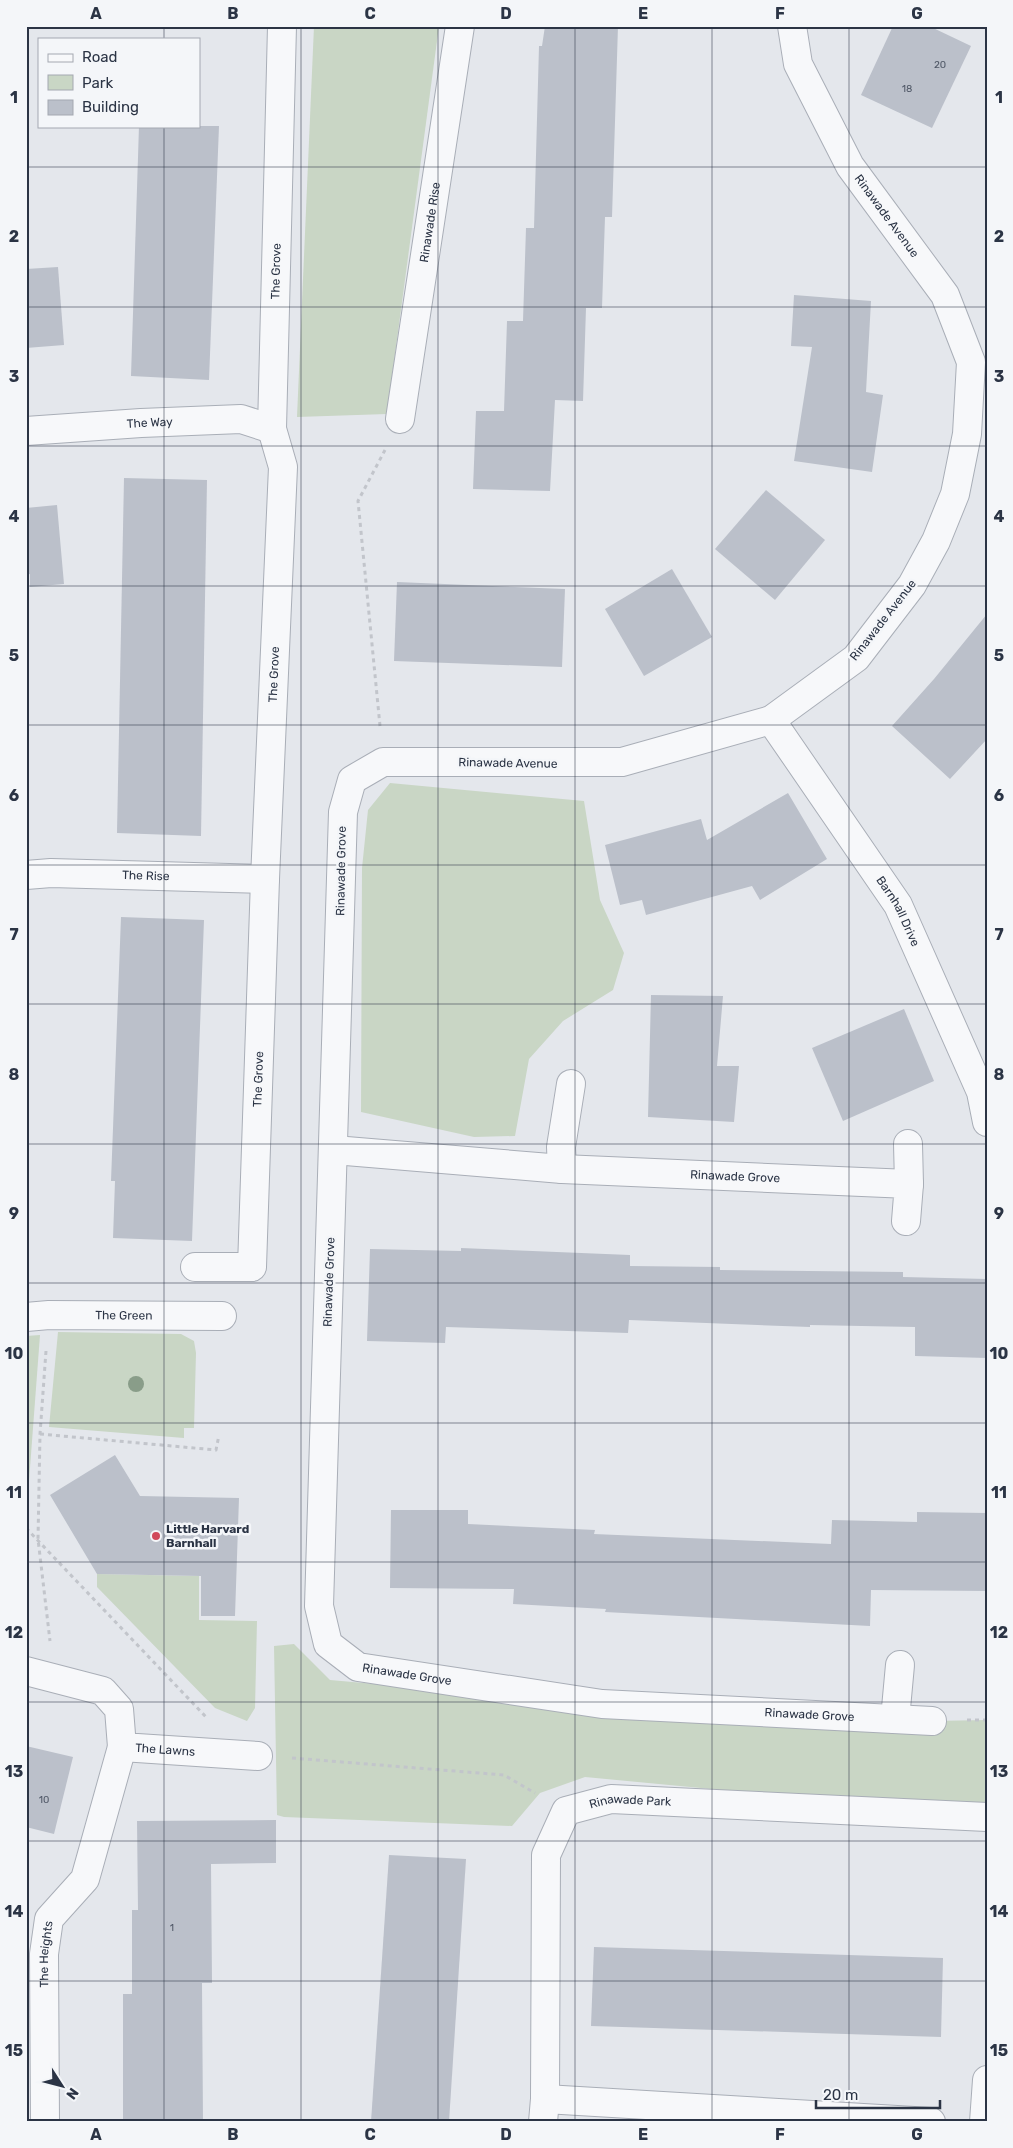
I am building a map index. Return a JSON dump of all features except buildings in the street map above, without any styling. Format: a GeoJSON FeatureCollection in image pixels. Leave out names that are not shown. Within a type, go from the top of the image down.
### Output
{"type":"FeatureCollection","features":[{"type":"Feature","properties":{"kind":"street","name":"The Grove"},"geometry":{"type":"LineString","coordinates":[[195,1267],[252,1267],[265,879],[283,467],[272,429],[282,26]]}},
{"type":"Feature","properties":{"kind":"street","name":"Rinawade Rise"},"geometry":{"type":"LineString","coordinates":[[400,419],[460,26]]}},
{"type":"Feature","properties":{"kind":"street","name":"Rinawade Avenue"},"geometry":{"type":"LineString","coordinates":[[383,762],[622,762],[771,720],[856,658],[912,586],[936,541],[956,494],[979,363],[945,295],[850,166],[798,64],[792,26]]}},
{"type":"Feature","properties":{"kind":"street","name":"The Way"},"geometry":{"type":"LineString","coordinates":[[26,431],[141,423],[240,419],[272,429]]}},
{"type":"Feature","properties":{"kind":"street","name":"Barnhall Drive"},"geometry":{"type":"LineString","coordinates":[[771,720],[898,905],[981,1092],[987,1122]]}},
{"type":"Feature","properties":{"kind":"street","name":"Rinawade Grove"},"geometry":{"type":"LineString","coordinates":[[383,762],[352,780],[343,812],[319,1606],[328,1644],[358,1667],[602,1704],[932,1721]]}},
{"type":"Feature","properties":{"kind":"street","name":"The Rise"},"geometry":{"type":"LineString","coordinates":[[26,875],[51,873],[265,879]]}},
{"type":"Feature","properties":{"kind":"street"},"geometry":{"type":"LineString","coordinates":[[562,1169],[562,1147],[571,1084]]}},
{"type":"Feature","properties":{"kind":"street"},"geometry":{"type":"LineString","coordinates":[[906,1220],[909,1184],[908,1144]]}},
{"type":"Feature","properties":{"kind":"street","name":"Rinawade Grove"},"geometry":{"type":"LineString","coordinates":[[334,1150],[562,1169],[909,1184]]}},
{"type":"Feature","properties":{"kind":"street","name":"The Green"},"geometry":{"type":"LineString","coordinates":[[38,1316],[222,1316]]}},
{"type":"Feature","properties":{"kind":"street"},"geometry":{"type":"LineString","coordinates":[[896,1719],[900,1665]]}},
{"type":"Feature","properties":{"kind":"street","name":"The Lawns"},"geometry":{"type":"LineString","coordinates":[[26,1671],[103,1691],[119,1709],[122,1747],[258,1756]]}},
{"type":"Feature","properties":{"kind":"street","name":"The Heights"},"geometry":{"type":"LineString","coordinates":[[39,2106],[44,1954],[49,1918],[85,1879],[122,1747]]}},
{"type":"Feature","properties":{"kind":"street","name":"Rinawade Park"},"geometry":{"type":"LineString","coordinates":[[566,1812],[611,1800],[987,1817]]}},
{"type":"Feature","properties":{"kind":"street"},"geometry":{"type":"LineString","coordinates":[[566,1812],[546,1854],[544,2110],[931,2122]]}},
{"type":"Feature","properties":{"kind":"street"},"geometry":{"type":"LineString","coordinates":[[984,2122],[987,2080]]}},
{"type":"Feature","properties":{"kind":"path"},"geometry":{"type":"LineString","coordinates":[[383,762],[358,501],[400,419]]}},
{"type":"Feature","properties":{"kind":"path"},"geometry":{"type":"LineString","coordinates":[[38,1316],[40,1434],[38,1539],[55,1679]]}},
{"type":"Feature","properties":{"kind":"path"},"geometry":{"type":"LineString","coordinates":[[40,1434],[216,1450],[219,1435]]}},
{"type":"Feature","properties":{"kind":"path"},"geometry":{"type":"LineString","coordinates":[[26,1528],[208,1718]]}},
{"type":"Feature","properties":{"kind":"path"},"geometry":{"type":"LineString","coordinates":[[258,1756],[504,1775],[566,1812]]}},
{"type":"Feature","properties":{"kind":"green space"},"geometry":{"type":"Polygon","coordinates":[[[314,26],[439,26],[387,414],[297,417],[314,26]]]}},
{"type":"Feature","properties":{"kind":"green space"},"geometry":{"type":"Polygon","coordinates":[[[390,783],[584,801],[600,900],[624,953],[613,990],[563,1021],[529,1059],[515,1136],[474,1137],[361,1112],[362,868],[368,810],[390,783]]]}},
{"type":"Feature","properties":{"kind":"green space"},"geometry":{"type":"Polygon","coordinates":[[[58,1332],[181,1334],[194,1341],[196,1353],[194,1428],[184,1428],[184,1438],[49,1427],[58,1332]]]}},
{"type":"Feature","properties":{"kind":"green space"},"geometry":{"type":"Polygon","coordinates":[[[40,1335],[29,1481],[26,1483],[26,1336],[40,1335]]]}},
{"type":"Feature","properties":{"kind":"green space"},"geometry":{"type":"Polygon","coordinates":[[[97,1574],[199,1576],[199,1620],[257,1621],[255,1708],[247,1721],[215,1708],[97,1587],[97,1574]]]}},
{"type":"Feature","properties":{"kind":"green space"},"geometry":{"type":"Polygon","coordinates":[[[294,1644],[330,1680],[602,1704],[932,1721],[987,1720],[987,1815],[585,1777],[540,1793],[512,1826],[284,1817],[277,1815],[274,1646],[294,1644]]]}},
{"type":"Feature","properties":{"kind":"place","name":"Little Harvard Barnhall"},"geometry":{"type":"Point","coordinates":[156,1536]}}]}
